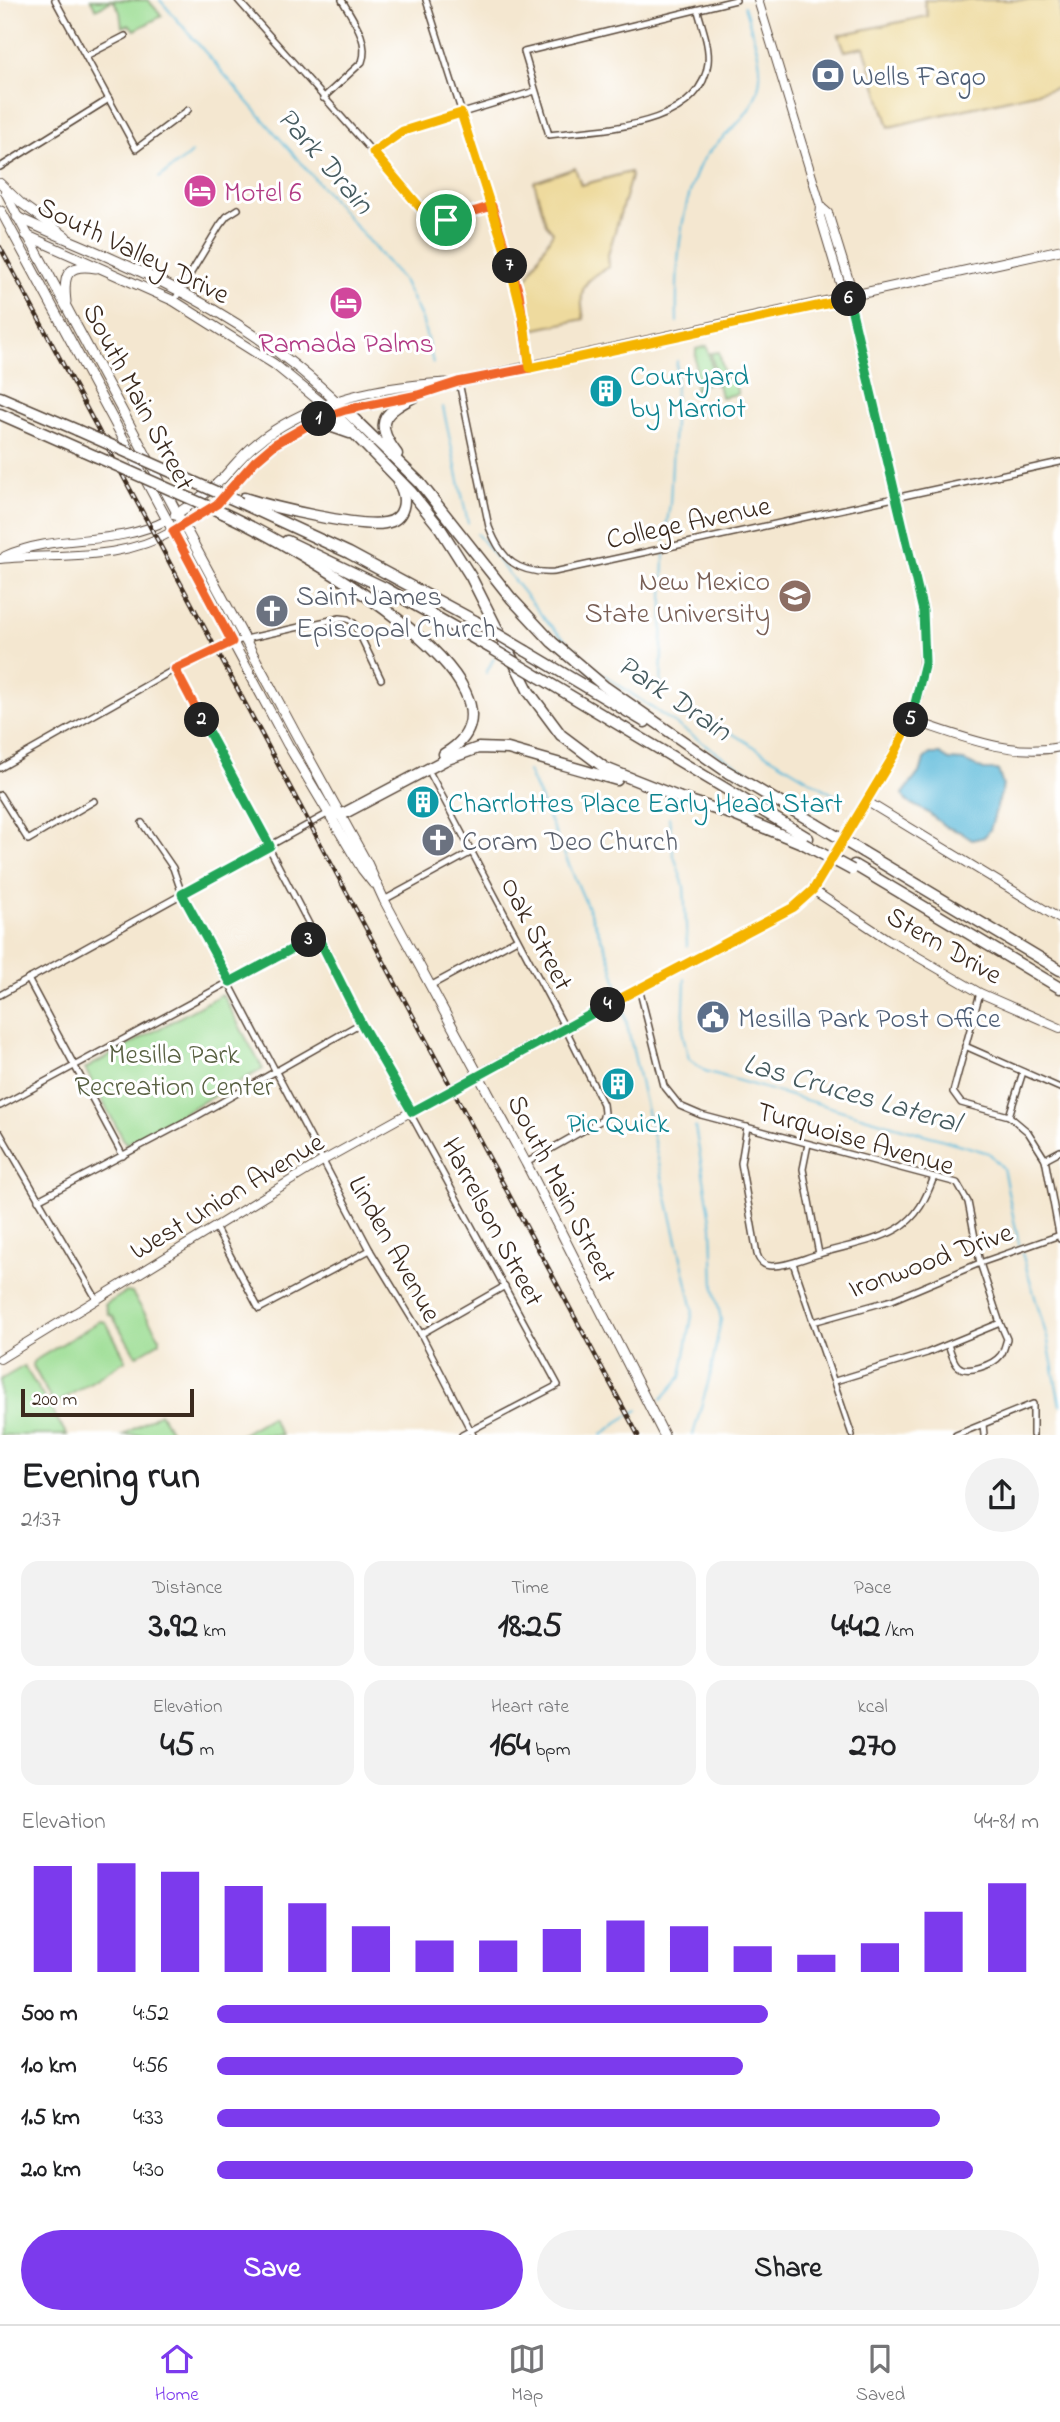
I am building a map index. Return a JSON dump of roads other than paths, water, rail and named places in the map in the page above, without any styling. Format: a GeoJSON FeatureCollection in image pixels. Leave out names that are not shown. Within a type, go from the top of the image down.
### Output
{"type":"FeatureCollection","features":[{"type":"Feature","properties":{"kind":"highway"},"geometry":{"type":"LineString","coordinates":[[418,395],[391,410],[385,419],[383,431],[387,441],[511,598],[552,642],[604,686],[730,774]]}},
{"type":"Feature","properties":{"kind":"highway"},"geometry":{"type":"LineString","coordinates":[[0,397],[180,476],[242,500],[349,553],[475,621],[1060,970]]}},
{"type":"Feature","properties":{"kind":"highway"},"geometry":{"type":"LineString","coordinates":[[340,412],[420,484]]}},
{"type":"Feature","properties":{"kind":"highway"},"geometry":{"type":"LineString","coordinates":[[340,412],[356,435],[428,512],[451,544],[471,577],[529,692],[561,734],[606,768],[683,799]]}},
{"type":"Feature","properties":{"kind":"highway"},"geometry":{"type":"LineString","coordinates":[[0,415],[310,551],[385,589],[489,647],[806,841],[1060,988]]}},
{"type":"Feature","properties":{"kind":"highway"},"geometry":{"type":"LineString","coordinates":[[309,424],[324,424],[356,435]]}},
{"type":"Feature","properties":{"kind":"highway"},"geometry":{"type":"LineString","coordinates":[[242,500],[337,519],[385,523],[397,517],[405,500],[399,485],[384,466]]}},
{"type":"Feature","properties":{"kind":"highway"},"geometry":{"type":"LineString","coordinates":[[262,531],[337,576],[391,614],[448,665],[463,687],[469,702],[470,725],[464,738],[454,748],[336,812]]}},
{"type":"Feature","properties":{"kind":"highway"},"geometry":{"type":"LineString","coordinates":[[336,812],[471,750],[508,749],[732,814],[806,841]]}},
{"type":"Feature","properties":{"kind":"main road","name":"South Valley Drive"},"geometry":{"type":"LineString","coordinates":[[0,210],[180,291],[281,355],[337,401],[340,412]]}},
{"type":"Feature","properties":{"kind":"main road","name":"South Main Street"},"geometry":{"type":"LineString","coordinates":[[0,210],[288,745],[336,812]]}},
{"type":"Feature","properties":{"kind":"main road","name":"South Main Street"},"geometry":{"type":"LineString","coordinates":[[18,218],[245,639],[336,812],[362,869],[378,889],[479,1074],[664,1435]]}},
{"type":"Feature","properties":{"kind":"main road","name":"South Valley Drive"},"geometry":{"type":"LineString","coordinates":[[0,223],[174,301],[274,364],[323,405],[340,412]]}},
{"type":"Feature","properties":{"kind":"main road"},"geometry":{"type":"LineString","coordinates":[[173,531],[217,504],[255,461],[275,444],[309,424],[340,412],[418,395],[458,382],[1060,250]]}},
{"type":"Feature","properties":{"kind":"main road"},"geometry":{"type":"LineString","coordinates":[[67,307],[65,282],[71,271],[85,267],[108,270]]}},
{"type":"Feature","properties":{"kind":"main road"},"geometry":{"type":"LineString","coordinates":[[167,520],[201,498],[273,430],[301,414],[337,401],[412,385],[458,382]]}},
{"type":"Feature","properties":{"kind":"street"},"geometry":{"type":"LineString","coordinates":[[55,0],[136,149],[188,110]]}},
{"type":"Feature","properties":{"kind":"street"},"geometry":{"type":"LineString","coordinates":[[238,0],[430,217],[446,220],[492,206]]}},
{"type":"Feature","properties":{"kind":"street"},"geometry":{"type":"LineString","coordinates":[[323,97],[362,62],[365,55],[362,39],[342,0]]}},
{"type":"Feature","properties":{"kind":"street"},"geometry":{"type":"LineString","coordinates":[[426,0],[519,293],[530,368]]}},
{"type":"Feature","properties":{"kind":"street"},"geometry":{"type":"LineString","coordinates":[[698,11],[708,55],[706,75],[693,95],[673,111],[650,121],[549,135],[524,52],[736,0]]}},
{"type":"Feature","properties":{"kind":"street"},"geometry":{"type":"LineString","coordinates":[[758,0],[821,207],[820,216],[841,286],[849,298],[923,611],[925,637],[923,673],[911,720],[894,755],[813,890]]}},
{"type":"Feature","properties":{"kind":"street"},"geometry":{"type":"LineString","coordinates":[[86,56],[125,36]]}},
{"type":"Feature","properties":{"kind":"street"},"geometry":{"type":"LineString","coordinates":[[373,152],[403,131],[536,91]]}},
{"type":"Feature","properties":{"kind":"street"},"geometry":{"type":"LineString","coordinates":[[0,167],[109,99]]}},
{"type":"Feature","properties":{"kind":"street"},"geometry":{"type":"LineString","coordinates":[[0,183],[33,212],[77,243]]}},
{"type":"Feature","properties":{"kind":"street","name":"South Main Street"},"geometry":{"type":"LineString","coordinates":[[0,183],[18,218]]}},
{"type":"Feature","properties":{"kind":"street"},"geometry":{"type":"LineString","coordinates":[[174,301],[227,216],[238,209]]}},
{"type":"Feature","properties":{"kind":"street","name":"College Avenue"},"geometry":{"type":"LineString","coordinates":[[458,382],[489,527],[496,544],[505,557],[520,567],[537,573],[554,572],[1060,462]]}},
{"type":"Feature","properties":{"kind":"street"},"geometry":{"type":"LineString","coordinates":[[0,559],[26,547],[52,541],[82,541],[135,533],[167,520]]}},
{"type":"Feature","properties":{"kind":"street"},"geometry":{"type":"LineString","coordinates":[[0,559],[98,555],[141,546],[173,531]]}},
{"type":"Feature","properties":{"kind":"street"},"geometry":{"type":"LineString","coordinates":[[0,768],[175,669],[232,642],[340,618],[348,619],[354,623],[381,679]]}},
{"type":"Feature","properties":{"kind":"street","name":"Harrelson Street"},"geometry":{"type":"LineString","coordinates":[[175,669],[361,1023],[412,1112],[558,1385],[471,1433]]}},
{"type":"Feature","properties":{"kind":"street"},"geometry":{"type":"LineString","coordinates":[[911,720],[1016,750],[1060,747]]}},
{"type":"Feature","properties":{"kind":"street","name":"Oak Street"},"geometry":{"type":"LineString","coordinates":[[431,775],[600,1095],[604,1113],[602,1120],[526,1163]]}},
{"type":"Feature","properties":{"kind":"street"},"geometry":{"type":"LineString","coordinates":[[0,795],[28,840],[94,801]]}},
{"type":"Feature","properties":{"kind":"street"},"geometry":{"type":"LineString","coordinates":[[866,801],[1060,919]]}},
{"type":"Feature","properties":{"kind":"street"},"geometry":{"type":"LineString","coordinates":[[0,995],[336,812]]}},
{"type":"Feature","properties":{"kind":"street","name":"Linden Avenue"},"geometry":{"type":"LineString","coordinates":[[142,823],[173,867],[182,894],[275,1071],[370,1250],[421,1334],[471,1433]]}},
{"type":"Feature","properties":{"kind":"street"},"geometry":{"type":"LineString","coordinates":[[383,900],[472,852]]}},
{"type":"Feature","properties":{"kind":"street","name":"West Union Avenue"},"geometry":{"type":"LineString","coordinates":[[0,1359],[324,1160],[479,1074],[794,907],[813,890]]}},
{"type":"Feature","properties":{"kind":"street","name":"Stern Drive"},"geometry":{"type":"LineString","coordinates":[[813,890],[887,939],[980,993],[1060,1028]]}},
{"type":"Feature","properties":{"kind":"street"},"geometry":{"type":"LineString","coordinates":[[0,1106],[317,935]]}},
{"type":"Feature","properties":{"kind":"street"},"geometry":{"type":"LineString","coordinates":[[430,986],[517,939]]}},
{"type":"Feature","properties":{"kind":"street"},"geometry":{"type":"LineString","coordinates":[[28,979],[123,1156]]}},
{"type":"Feature","properties":{"kind":"street","name":"Turquoise Avenue"},"geometry":{"type":"LineString","coordinates":[[639,988],[664,1086],[680,1106],[701,1115],[957,1183],[968,1202],[980,1263],[1007,1339],[1001,1355],[969,1370],[957,1366],[948,1345]]}},
{"type":"Feature","properties":{"kind":"street"},"geometry":{"type":"LineString","coordinates":[[980,993],[953,1092],[961,1103],[1009,1116],[1028,1132],[1045,1159],[1060,1236]]}},
{"type":"Feature","properties":{"kind":"street"},"geometry":{"type":"LineString","coordinates":[[38,1200],[123,1156],[361,1023]]}},
{"type":"Feature","properties":{"kind":"street"},"geometry":{"type":"LineString","coordinates":[[965,1046],[1060,1088]]}},
{"type":"Feature","properties":{"kind":"street"},"geometry":{"type":"LineString","coordinates":[[1009,1116],[1023,1072]]}},
{"type":"Feature","properties":{"kind":"street"},"geometry":{"type":"LineString","coordinates":[[747,1127],[741,1163],[757,1254],[759,1260],[769,1266],[793,1263],[897,1229],[925,1203],[934,1177]]}},
{"type":"Feature","properties":{"kind":"street"},"geometry":{"type":"LineString","coordinates":[[0,1133],[97,1300]]}},
{"type":"Feature","properties":{"kind":"street"},"geometry":{"type":"LineString","coordinates":[[808,1144],[803,1169],[819,1254]]}},
{"type":"Feature","properties":{"kind":"street"},"geometry":{"type":"LineString","coordinates":[[1045,1159],[1060,1151]]}},
{"type":"Feature","properties":{"kind":"street"},"geometry":{"type":"LineString","coordinates":[[215,1227],[259,1309],[370,1250]]}},
{"type":"Feature","properties":{"kind":"street","name":"Ironwood Drive"},"geometry":{"type":"LineString","coordinates":[[813,1322],[892,1300],[980,1263],[1060,1236]]}},
{"type":"Feature","properties":{"kind":"street"},"geometry":{"type":"LineString","coordinates":[[793,1263],[852,1435]]}},
{"type":"Feature","properties":{"kind":"street"},"geometry":{"type":"LineString","coordinates":[[421,1334],[505,1286]]}},
{"type":"Feature","properties":{"kind":"street"},"geometry":{"type":"LineString","coordinates":[[835,1381],[948,1345],[1000,1323]]}},
{"type":"Feature","properties":{"kind":"street"},"geometry":{"type":"LineString","coordinates":[[956,1435],[1033,1404],[1033,1435]]}},
{"type":"Feature","properties":{"kind":"street"},"geometry":{"type":"LineString","coordinates":[[983,1424],[984,1435]]}},
{"type":"Feature","properties":{"kind":"street"},"geometry":{"type":"LineString","coordinates":[[462,1435],[471,1433]]}},
{"type":"Feature","properties":{"kind":"water"},"geometry":{"type":"Polygon","coordinates":[[[930,754],[964,761],[984,770],[998,770],[1003,786],[990,830],[984,837],[972,840],[906,801],[903,794],[921,770],[924,759],[930,754]]]}},
{"type":"Feature","properties":{"kind":"waterway","name":"Park Drain"},"geometry":{"type":"LineString","coordinates":[[160,0],[404,282],[422,319],[433,363]]}},
{"type":"Feature","properties":{"kind":"waterway","name":"Las Cruces Lateral"},"geometry":{"type":"LineString","coordinates":[[677,322],[680,244],[691,188],[705,158],[746,114],[759,85],[760,70],[755,40],[744,6]]}},
{"type":"Feature","properties":{"kind":"waterway"},"geometry":{"type":"LineString","coordinates":[[159,178],[192,153]]}},
{"type":"Feature","properties":{"kind":"waterway","name":"Las Cruces Lateral"},"geometry":{"type":"LineString","coordinates":[[664,541],[670,504],[677,361]]}},
{"type":"Feature","properties":{"kind":"waterway","name":"Park Drain"},"geometry":{"type":"LineString","coordinates":[[443,407],[468,523]]}},
{"type":"Feature","properties":{"kind":"waterway","name":"Park Drain"},"geometry":{"type":"LineString","coordinates":[[477,534],[547,622],[594,668],[725,758],[813,809]]}},
{"type":"Feature","properties":{"kind":"waterway","name":"Las Cruces Lateral"},"geometry":{"type":"LineString","coordinates":[[661,691],[664,551]]}},
{"type":"Feature","properties":{"kind":"waterway"},"geometry":{"type":"LineString","coordinates":[[486,673],[494,658]]}},
{"type":"Feature","properties":{"kind":"waterway"},"geometry":{"type":"LineString","coordinates":[[703,716],[836,796]]}},
{"type":"Feature","properties":{"kind":"waterway","name":"Park Drain"},"geometry":{"type":"LineString","coordinates":[[528,771],[609,956],[617,984]]}},
{"type":"Feature","properties":{"kind":"waterway","name":"Las Cruces Lateral"},"geometry":{"type":"LineString","coordinates":[[669,817],[673,853],[684,886],[687,946]]}},
{"type":"Feature","properties":{"kind":"waterway","name":"Las Cruces Lateral"},"geometry":{"type":"LineString","coordinates":[[685,979],[683,1035],[689,1059],[705,1071],[989,1153],[1003,1168],[1019,1244]]}},
{"type":"Feature","properties":{"kind":"waterway","name":"Park Drain"},"geometry":{"type":"LineString","coordinates":[[624,1012],[693,1310],[681,1377],[662,1399]]}},
{"type":"Feature","properties":{"kind":"waterway"},"geometry":{"type":"LineString","coordinates":[[693,1435],[710,1376],[721,1319],[714,1288],[712,1226],[695,1127]]}},
{"type":"Feature","properties":{"kind":"waterway","name":"Las Cruces Lateral"},"geometry":{"type":"LineString","coordinates":[[1022,1253],[1048,1341],[1060,1405]]}},
{"type":"Feature","properties":{"kind":"waterway","name":"Park Drain"},"geometry":{"type":"LineString","coordinates":[[602,1435],[638,1410]]}},
{"type":"Feature","properties":{"kind":"railway"},"geometry":{"type":"LineString","coordinates":[[0,247],[638,1435]]}},
{"type":"Feature","properties":{"kind":"place","name":"Wells Fargo"},"geometry":{"type":"Point","coordinates":[828,75]}},
{"type":"Feature","properties":{"kind":"place","name":"Motel 6"},"geometry":{"type":"Point","coordinates":[200,191]}},
{"type":"Feature","properties":{"kind":"place","name":"Ramada Palms"},"geometry":{"type":"Point","coordinates":[346,303]}},
{"type":"Feature","properties":{"kind":"place","name":"Courtyard by Marriot"},"geometry":{"type":"Point","coordinates":[606,391]}},
{"type":"Feature","properties":{"kind":"place","name":"New Mexico State University"},"geometry":{"type":"Point","coordinates":[795,596]}},
{"type":"Feature","properties":{"kind":"place","name":"Saint James Episcopal Church"},"geometry":{"type":"Point","coordinates":[272,611]}},
{"type":"Feature","properties":{"kind":"place","name":"Charrlottes Place Early Head Start"},"geometry":{"type":"Point","coordinates":[423,802]}},
{"type":"Feature","properties":{"kind":"place","name":"Coram Deo Church"},"geometry":{"type":"Point","coordinates":[438,840]}},
{"type":"Feature","properties":{"kind":"place","name":"Mesilla Park Post Office"},"geometry":{"type":"Point","coordinates":[713,1017]}},
{"type":"Feature","properties":{"kind":"place","name":"Pic Quick"},"geometry":{"type":"Point","coordinates":[618,1084]}},
{"type":"Feature","properties":{"kind":"park label","name":"Mesilla Park Recreation Center"},"geometry":{"type":"Point","coordinates":[174,1069]}}]}
